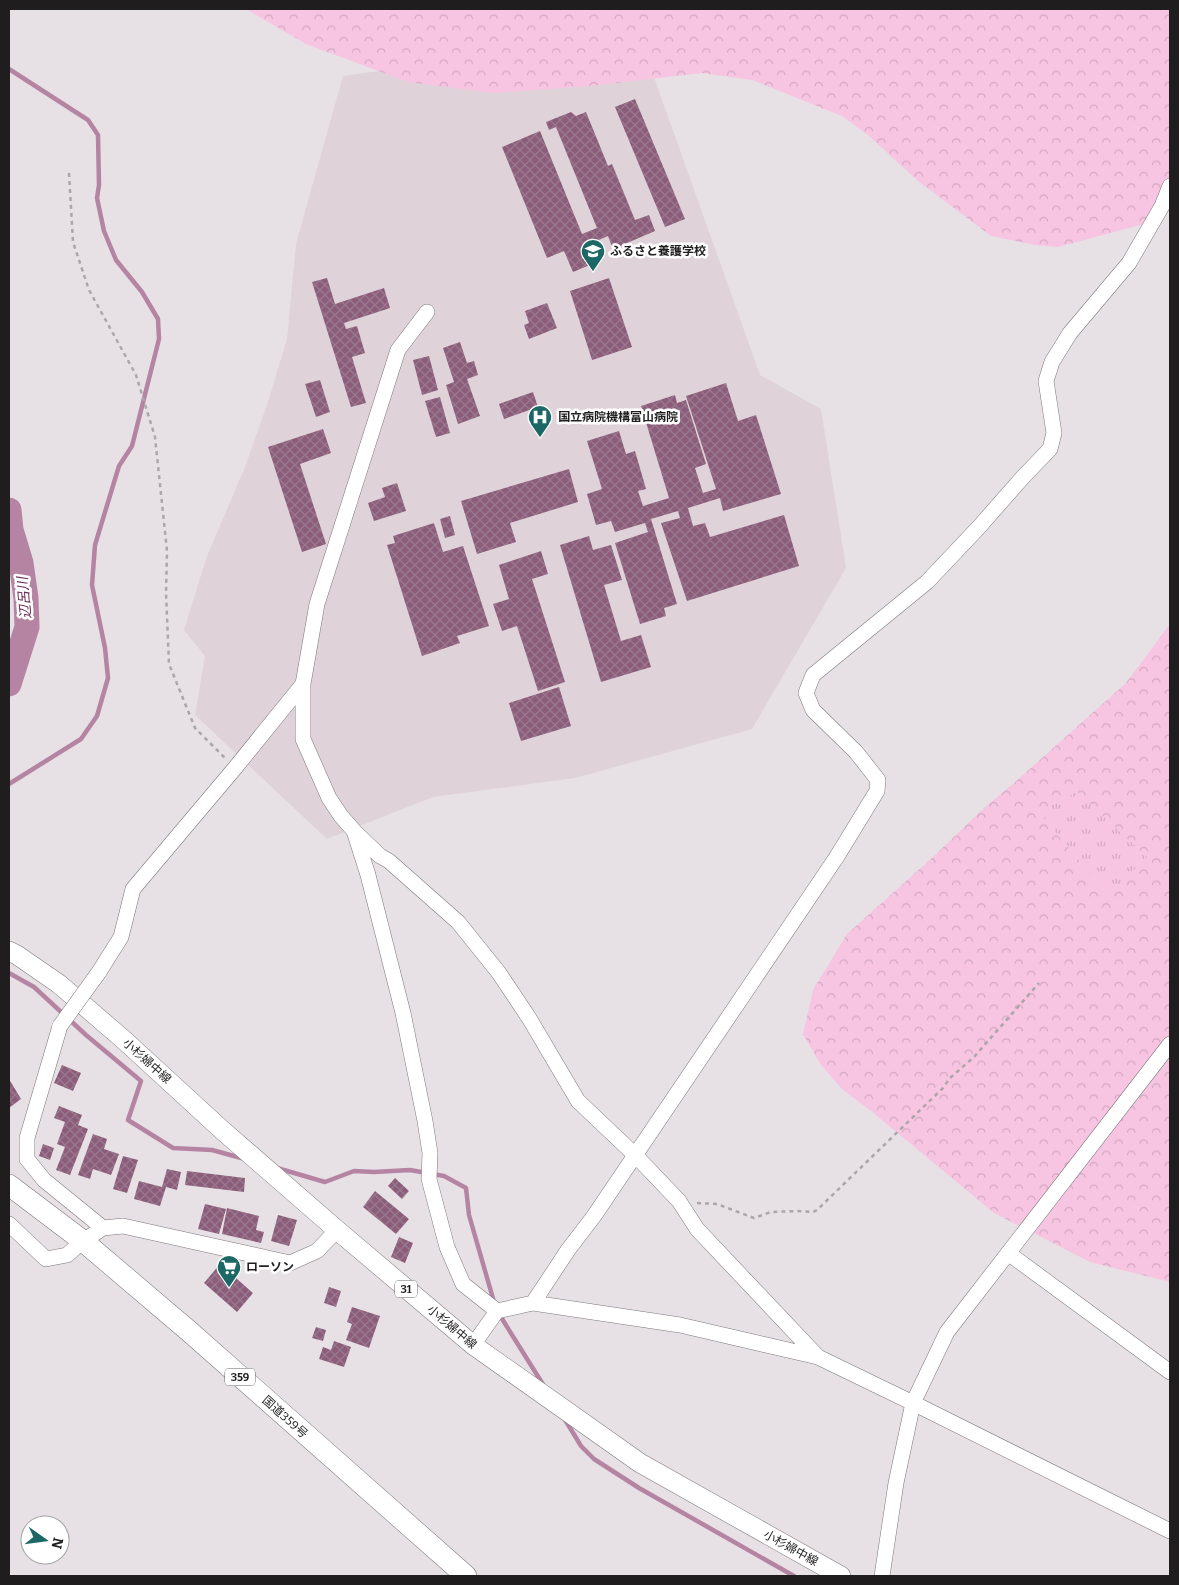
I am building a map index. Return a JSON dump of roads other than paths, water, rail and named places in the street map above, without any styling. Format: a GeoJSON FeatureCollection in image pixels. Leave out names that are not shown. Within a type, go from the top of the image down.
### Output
{"type":"FeatureCollection","features":[{"type":"Feature","properties":{"kind":"highway","name":"国道359号"},"geometry":{"type":"LineString","coordinates":[[9,1184],[82,1241],[190,1332],[466,1576]]}},
{"type":"Feature","properties":{"kind":"main road","name":"小杉婦中線"},"geometry":{"type":"LineString","coordinates":[[9,951],[17,954],[59,984],[124,1040],[222,1130],[473,1345],[640,1463],[840,1576]]}},
{"type":"Feature","properties":{"kind":"street"},"geometry":{"type":"LineString","coordinates":[[533,1303],[836,858],[877,791],[878,780],[856,752],[813,710],[806,693],[813,675],[927,582],[1050,450],[1054,433],[1046,381],[1052,362],[1070,333],[1129,263],[1162,206],[1170,186]]}},
{"type":"Feature","properties":{"kind":"street"},"geometry":{"type":"LineString","coordinates":[[427,312],[398,350],[318,604],[303,684],[303,738],[329,798],[341,816],[380,856],[389,861],[458,922],[499,973],[529,1018],[578,1102],[635,1155],[679,1200],[697,1229],[818,1357]]}},
{"type":"Feature","properties":{"kind":"street"},"geometry":{"type":"LineString","coordinates":[[103,1228],[44,1180],[27,1159],[28,1138],[60,1026],[99,972],[121,937],[132,889],[235,768],[303,684]]}},
{"type":"Feature","properties":{"kind":"street"},"geometry":{"type":"LineString","coordinates":[[355,832],[368,875],[403,1013],[425,1121],[430,1153],[429,1179],[447,1247],[463,1284],[498,1311]]}},
{"type":"Feature","properties":{"kind":"street"},"geometry":{"type":"LineString","coordinates":[[882,1576],[896,1483],[912,1403],[947,1332],[1170,1044]]}},
{"type":"Feature","properties":{"kind":"street"},"geometry":{"type":"LineString","coordinates":[[9,1224],[46,1258],[67,1255],[82,1241],[103,1228],[123,1226],[290,1262],[317,1252],[338,1230]]}},
{"type":"Feature","properties":{"kind":"street"},"geometry":{"type":"LineString","coordinates":[[1008,1253],[1170,1372]]}},
{"type":"Feature","properties":{"kind":"street"},"geometry":{"type":"LineString","coordinates":[[473,1345],[498,1311],[533,1303],[680,1325],[818,1357],[1170,1531]]}},
{"type":"Feature","properties":{"kind":"waterway"},"geometry":{"type":"LineString","coordinates":[[9,69],[88,120],[98,135],[99,185],[97,198],[104,231],[116,260],[142,292],[158,319],[159,339],[132,446],[119,466],[95,545],[92,585],[105,648],[108,678],[97,716],[81,739],[9,784]]}},
{"type":"Feature","properties":{"kind":"waterway","name":"辺呂川"},"geometry":{"type":"LineString","coordinates":[[9,510],[11,530],[21,563],[26,598],[27,627],[9,684]]}},
{"type":"Feature","properties":{"kind":"waterway"},"geometry":{"type":"LineString","coordinates":[[9,973],[34,987],[86,1035],[141,1081],[128,1120],[173,1148],[212,1150],[245,1159]]}},
{"type":"Feature","properties":{"kind":"waterway"},"geometry":{"type":"LineString","coordinates":[[277,1168],[325,1182],[354,1171],[410,1170],[444,1176],[466,1188],[469,1215],[494,1302]]}},
{"type":"Feature","properties":{"kind":"waterway"},"geometry":{"type":"LineString","coordinates":[[499,1314],[544,1386]]}},
{"type":"Feature","properties":{"kind":"waterway"},"geometry":{"type":"LineString","coordinates":[[564,1418],[581,1446],[594,1459],[639,1488],[794,1576]]}},
{"type":"Feature","properties":{"kind":"place","name":"ふるさと養護学校"},"geometry":{"type":"Point","coordinates":[593,272]}},
{"type":"Feature","properties":{"kind":"place","name":"国立病院機構富山病院"},"geometry":{"type":"Point","coordinates":[540,438]}},
{"type":"Feature","properties":{"kind":"place","name":"ローソン"},"geometry":{"type":"Point","coordinates":[229,1288]}}]}
